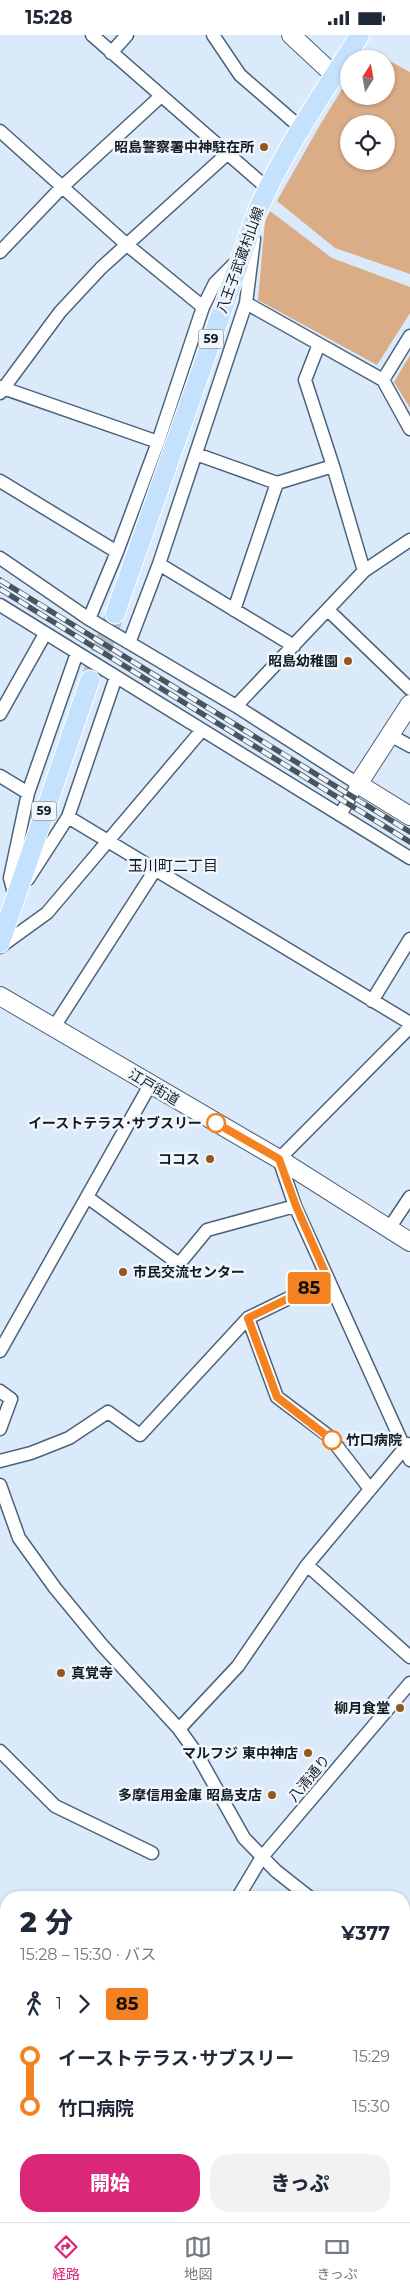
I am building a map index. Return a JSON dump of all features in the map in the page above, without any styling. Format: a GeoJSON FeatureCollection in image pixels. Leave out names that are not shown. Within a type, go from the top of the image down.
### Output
{"type":"FeatureCollection","features":[{"type":"Feature","properties":{"kind":"main road"},"geometry":{"type":"LineString","coordinates":[[291,35],[334,75]]}},
{"type":"Feature","properties":{"kind":"main road","name":"八王子武蔵村山線"},"geometry":{"type":"LineString","coordinates":[[115,614],[240,258],[267,188],[300,127],[360,35]]}},
{"type":"Feature","properties":{"kind":"main road","name":"59"},"geometry":{"type":"LineString","coordinates":[[0,945],[90,680]]}},
{"type":"Feature","properties":{"kind":"main road"},"geometry":{"type":"LineString","coordinates":[[410,704],[358,785],[410,816]]}},
{"type":"Feature","properties":{"kind":"main road","name":"江戸街道"},"geometry":{"type":"LineString","coordinates":[[0,996],[279,1159],[390,1227],[410,1242]]}},
{"type":"Feature","properties":{"kind":"street"},"geometry":{"type":"LineString","coordinates":[[92,35],[267,188]]}},
{"type":"Feature","properties":{"kind":"street"},"geometry":{"type":"LineString","coordinates":[[111,53],[127,35]]}},
{"type":"Feature","properties":{"kind":"street"},"geometry":{"type":"LineString","coordinates":[[213,35],[240,75],[300,127]]}},
{"type":"Feature","properties":{"kind":"street"},"geometry":{"type":"LineString","coordinates":[[0,252],[62,187],[161,96]]}},
{"type":"Feature","properties":{"kind":"street"},"geometry":{"type":"LineString","coordinates":[[0,131],[126,244],[203,307]]}},
{"type":"Feature","properties":{"kind":"street"},"geometry":{"type":"LineString","coordinates":[[158,441],[1,389],[60,312],[126,244],[228,153]]}},
{"type":"Feature","properties":{"kind":"street"},"geometry":{"type":"LineString","coordinates":[[129,643],[159,564],[246,303],[257,212]]}},
{"type":"Feature","properties":{"kind":"street"},"geometry":{"type":"LineString","coordinates":[[89,619],[117,551],[158,441],[203,307],[215,283],[240,258]]}},
{"type":"Feature","properties":{"kind":"street"},"geometry":{"type":"LineString","coordinates":[[246,303],[383,380],[410,429]]}},
{"type":"Feature","properties":{"kind":"street"},"geometry":{"type":"LineString","coordinates":[[383,380],[410,336]]}},
{"type":"Feature","properties":{"kind":"street"},"geometry":{"type":"LineString","coordinates":[[319,344],[305,380],[364,571]]}},
{"type":"Feature","properties":{"kind":"street"},"geometry":{"type":"LineString","coordinates":[[196,454],[277,483],[333,466]]}},
{"type":"Feature","properties":{"kind":"street"},"geometry":{"type":"LineString","coordinates":[[0,481],[117,551]]}},
{"type":"Feature","properties":{"kind":"street"},"geometry":{"type":"LineString","coordinates":[[234,610],[277,483]]}},
{"type":"Feature","properties":{"kind":"street"},"geometry":{"type":"LineString","coordinates":[[236,707],[364,571],[410,540]]}},
{"type":"Feature","properties":{"kind":"street"},"geometry":{"type":"LineString","coordinates":[[0,558],[89,619],[236,707],[358,785],[341,813]]}},
{"type":"Feature","properties":{"kind":"street"},"geometry":{"type":"LineString","coordinates":[[159,564],[294,646]]}},
{"type":"Feature","properties":{"kind":"street"},"geometry":{"type":"LineString","coordinates":[[0,605],[202,731],[341,813],[410,858]]}},
{"type":"Feature","properties":{"kind":"street"},"geometry":{"type":"LineString","coordinates":[[328,610],[410,689]]}},
{"type":"Feature","properties":{"kind":"street"},"geometry":{"type":"LineString","coordinates":[[0,714],[45,634]]}},
{"type":"Feature","properties":{"kind":"street"},"geometry":{"type":"LineString","coordinates":[[15,897],[10,878],[28,793],[77,653]]}},
{"type":"Feature","properties":{"kind":"street"},"geometry":{"type":"LineString","coordinates":[[15,897],[68,817],[116,677]]}},
{"type":"Feature","properties":{"kind":"street"},"geometry":{"type":"LineString","coordinates":[[0,945],[47,913],[202,731]]}},
{"type":"Feature","properties":{"kind":"street"},"geometry":{"type":"LineString","coordinates":[[390,735],[410,746]]}},
{"type":"Feature","properties":{"kind":"street"},"geometry":{"type":"LineString","coordinates":[[0,776],[28,793]]}},
{"type":"Feature","properties":{"kind":"street"},"geometry":{"type":"LineString","coordinates":[[68,817],[410,1025],[279,1159],[296,1206],[328,1279],[407,1445],[410,1460]]}},
{"type":"Feature","properties":{"kind":"street"},"geometry":{"type":"LineString","coordinates":[[54,1027],[155,870]]}},
{"type":"Feature","properties":{"kind":"street"},"geometry":{"type":"LineString","coordinates":[[372,1001],[410,939]]}},
{"type":"Feature","properties":{"kind":"street"},"geometry":{"type":"LineString","coordinates":[[0,1351],[150,1085]]}},
{"type":"Feature","properties":{"kind":"street"},"geometry":{"type":"LineString","coordinates":[[87,1197],[179,1264],[207,1230],[296,1206]]}},
{"type":"Feature","properties":{"kind":"street"},"geometry":{"type":"LineString","coordinates":[[390,1227],[410,1197]]}},
{"type":"Feature","properties":{"kind":"street"},"geometry":{"type":"LineString","coordinates":[[0,1461],[31,1453],[69,1438],[108,1412],[140,1435],[248,1318],[328,1279]]}},
{"type":"Feature","properties":{"kind":"street"},"geometry":{"type":"LineString","coordinates":[[248,1318],[277,1397],[330,1437],[370,1489]]}},
{"type":"Feature","properties":{"kind":"street"},"geometry":{"type":"LineString","coordinates":[[0,1391],[10,1399],[0,1429]]}},
{"type":"Feature","properties":{"kind":"street"},"geometry":{"type":"LineString","coordinates":[[179,1729],[238,1666],[307,1565],[407,1445]]}},
{"type":"Feature","properties":{"kind":"street"},"geometry":{"type":"LineString","coordinates":[[0,1485],[19,1538],[31,1557],[79,1618],[179,1729],[197,1754],[244,1838],[276,1871],[301,1891]]}},
{"type":"Feature","properties":{"kind":"street"},"geometry":{"type":"LineString","coordinates":[[307,1565],[410,1657]]}},
{"type":"Feature","properties":{"kind":"street","name":"八清通り"},"geometry":{"type":"LineString","coordinates":[[242,1891],[262,1857],[410,1683]]}},
{"type":"Feature","properties":{"kind":"street"},"geometry":{"type":"LineString","coordinates":[[0,1751],[55,1806],[152,1853]]}},
{"type":"Feature","properties":{"kind":"shaded area"},"geometry":{"type":"Polygon","coordinates":[[[395,64],[410,72],[410,274],[335,248],[277,201],[340,93],[340,105],[395,105],[395,64]]]}},
{"type":"Feature","properties":{"kind":"shaded area"},"geometry":{"type":"Polygon","coordinates":[[[270,211],[332,258],[410,287],[410,313],[377,365],[258,300],[265,221],[270,211]]]}},
{"type":"Feature","properties":{"kind":"shaded area"},"geometry":{"type":"Polygon","coordinates":[[[410,355],[410,408],[394,382],[410,355]]]}},
{"type":"Feature","properties":{"kind":"tunnel"},"geometry":{"type":"LineString","coordinates":[[90,680],[115,614]]}},
{"type":"Feature","properties":{"kind":"railway"},"geometry":{"type":"LineString","coordinates":[[0,580],[410,832]]}},
{"type":"Feature","properties":{"kind":"railway"},"geometry":{"type":"LineString","coordinates":[[0,589],[410,842]]}},
{"type":"Feature","properties":{"kind":"bus line","name":"85"},"geometry":{"type":"LineString","coordinates":[[216,1123],[279,1159],[296,1206],[328,1279],[248,1318],[277,1397],[332,1440]]}},
{"type":"Feature","properties":{"kind":"place","name":"昭島警察署中神駐在所"},"geometry":{"type":"Point","coordinates":[264,147]}},
{"type":"Feature","properties":{"kind":"place","name":"昭島幼稚園"},"geometry":{"type":"Point","coordinates":[348,661]}},
{"type":"Feature","properties":{"kind":"place","name":"イーストテラス･サブスリー"},"geometry":{"type":"Point","coordinates":[216,1123]}},
{"type":"Feature","properties":{"kind":"place","name":"ココス"},"geometry":{"type":"Point","coordinates":[210,1159]}},
{"type":"Feature","properties":{"kind":"place","name":"市民交流センター"},"geometry":{"type":"Point","coordinates":[123,1272]}},
{"type":"Feature","properties":{"kind":"place","name":"竹口病院"},"geometry":{"type":"Point","coordinates":[332,1440]}},
{"type":"Feature","properties":{"kind":"place","name":"真覚寺"},"geometry":{"type":"Point","coordinates":[61,1673]}},
{"type":"Feature","properties":{"kind":"place","name":"柳月食堂"},"geometry":{"type":"Point","coordinates":[400,1708]}},
{"type":"Feature","properties":{"kind":"place","name":"マルフジ 東中神店"},"geometry":{"type":"Point","coordinates":[308,1753]}},
{"type":"Feature","properties":{"kind":"place","name":"多摩信用金庫 昭島支店"},"geometry":{"type":"Point","coordinates":[272,1795]}},
{"type":"Feature","properties":{"kind":"district","name":"玉川町二丁目"},"geometry":{"type":"Point","coordinates":[173,866]}}]}
